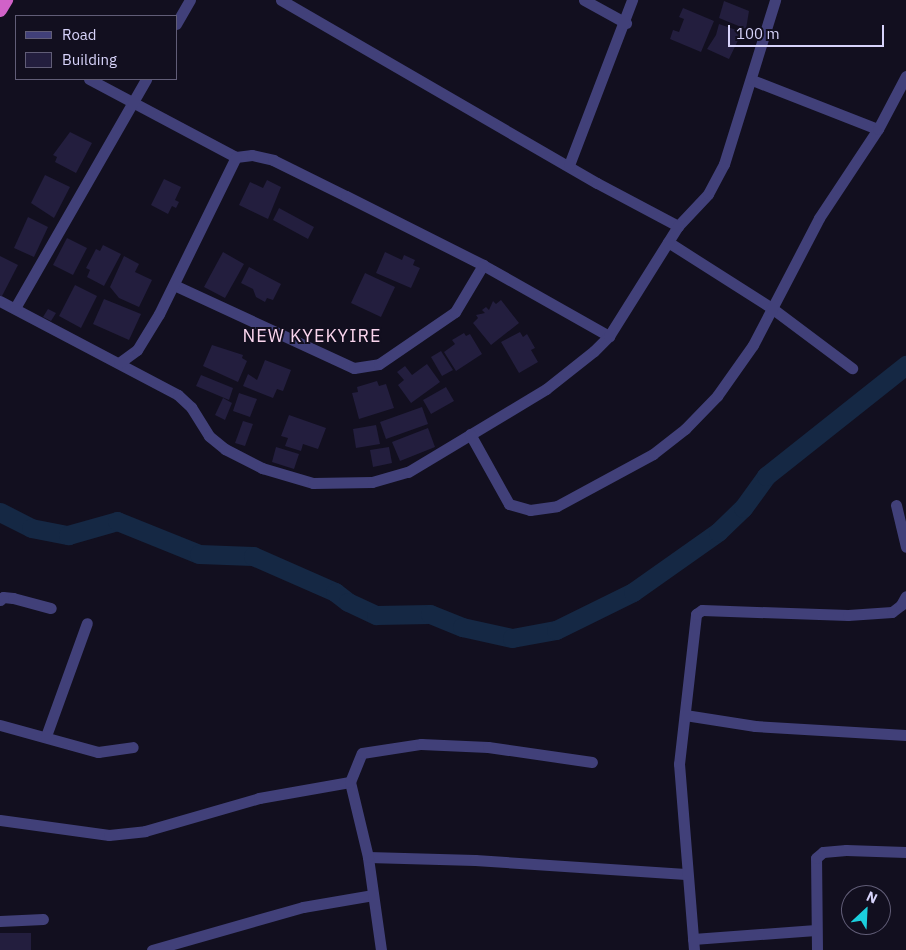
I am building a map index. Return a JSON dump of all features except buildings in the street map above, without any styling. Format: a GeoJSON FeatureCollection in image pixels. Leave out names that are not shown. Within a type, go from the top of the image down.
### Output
{"type":"FeatureCollection","features":[{"type":"Feature","properties":{"kind":"highway"},"geometry":{"type":"LineString","coordinates":[[0,10],[6,0]]}},
{"type":"Feature","properties":{"kind":"street"},"geometry":{"type":"LineString","coordinates":[[178,21],[190,0]]}},
{"type":"Feature","properties":{"kind":"street"},"geometry":{"type":"LineString","coordinates":[[281,0],[678,226]]}},
{"type":"Feature","properties":{"kind":"street"},"geometry":{"type":"LineString","coordinates":[[584,0],[626,23]]}},
{"type":"Feature","properties":{"kind":"street"},"geometry":{"type":"LineString","coordinates":[[569,165],[626,23],[632,0]]}},
{"type":"Feature","properties":{"kind":"street"},"geometry":{"type":"LineString","coordinates":[[0,301],[178,395],[191,407],[209,436],[225,449],[262,468],[313,483],[344,485],[390,478],[408,472],[546,389],[609,336],[678,226],[708,194],[724,164],[752,80],[775,0]]}},
{"type":"Feature","properties":{"kind":"street"},"geometry":{"type":"LineString","coordinates":[[470,434],[509,504],[530,510],[557,506],[653,454],[684,429],[733,375],[773,309],[819,218],[878,130],[906,76]]}},
{"type":"Feature","properties":{"kind":"street"},"geometry":{"type":"LineString","coordinates":[[91,80],[236,156],[252,155],[273,160],[483,265],[609,336]]}},
{"type":"Feature","properties":{"kind":"street"},"geometry":{"type":"LineString","coordinates":[[15,308],[145,80]]}},
{"type":"Feature","properties":{"kind":"street"},"geometry":{"type":"LineString","coordinates":[[752,80],[878,130]]}},
{"type":"Feature","properties":{"kind":"street"},"geometry":{"type":"LineString","coordinates":[[119,363],[137,350],[174,285],[236,156]]}},
{"type":"Feature","properties":{"kind":"street"},"geometry":{"type":"LineString","coordinates":[[668,242],[773,309],[852,368]]}},
{"type":"Feature","properties":{"kind":"street"},"geometry":{"type":"LineString","coordinates":[[174,285],[354,368],[379,364],[455,312],[483,265]]}},
{"type":"Feature","properties":{"kind":"street"},"geometry":{"type":"LineString","coordinates":[[896,504],[906,547]]}},
{"type":"Feature","properties":{"kind":"street"},"geometry":{"type":"LineString","coordinates":[[0,600],[3,596],[51,608]]}},
{"type":"Feature","properties":{"kind":"street"},"geometry":{"type":"LineString","coordinates":[[816,930],[694,944],[686,874],[679,764],[693,625],[699,611],[892,612],[902,606],[906,596]]}},
{"type":"Feature","properties":{"kind":"street"},"geometry":{"type":"LineString","coordinates":[[46,736],[86,623]]}},
{"type":"Feature","properties":{"kind":"street"},"geometry":{"type":"LineString","coordinates":[[684,715],[755,726],[906,735]]}},
{"type":"Feature","properties":{"kind":"street"},"geometry":{"type":"LineString","coordinates":[[0,725],[46,736],[98,752],[134,747]]}},
{"type":"Feature","properties":{"kind":"street"},"geometry":{"type":"LineString","coordinates":[[381,950],[368,857],[350,782],[362,753],[421,744],[488,747],[592,762]]}},
{"type":"Feature","properties":{"kind":"street"},"geometry":{"type":"LineString","coordinates":[[0,820],[109,835],[145,831],[259,798],[350,782]]}},
{"type":"Feature","properties":{"kind":"street"},"geometry":{"type":"LineString","coordinates":[[817,950],[816,858],[823,852],[846,850],[906,852]]}},
{"type":"Feature","properties":{"kind":"street"},"geometry":{"type":"LineString","coordinates":[[368,857],[475,860],[686,874]]}},
{"type":"Feature","properties":{"kind":"street"},"geometry":{"type":"LineString","coordinates":[[152,950],[303,907],[372,895]]}},
{"type":"Feature","properties":{"kind":"street"},"geometry":{"type":"LineString","coordinates":[[0,922],[43,919]]}},
{"type":"Feature","properties":{"kind":"waterway"},"geometry":{"type":"LineString","coordinates":[[0,512],[31,528],[68,535],[117,521],[199,554],[253,556],[335,592],[348,602],[376,615],[430,614],[462,627],[512,638],[556,630],[633,592],[718,532],[743,508],[766,476],[906,365]]}},
{"type":"Feature","properties":{"kind":"district","name":"NEW KYEKYIRE"},"geometry":{"type":"Point","coordinates":[312,336]}}]}
